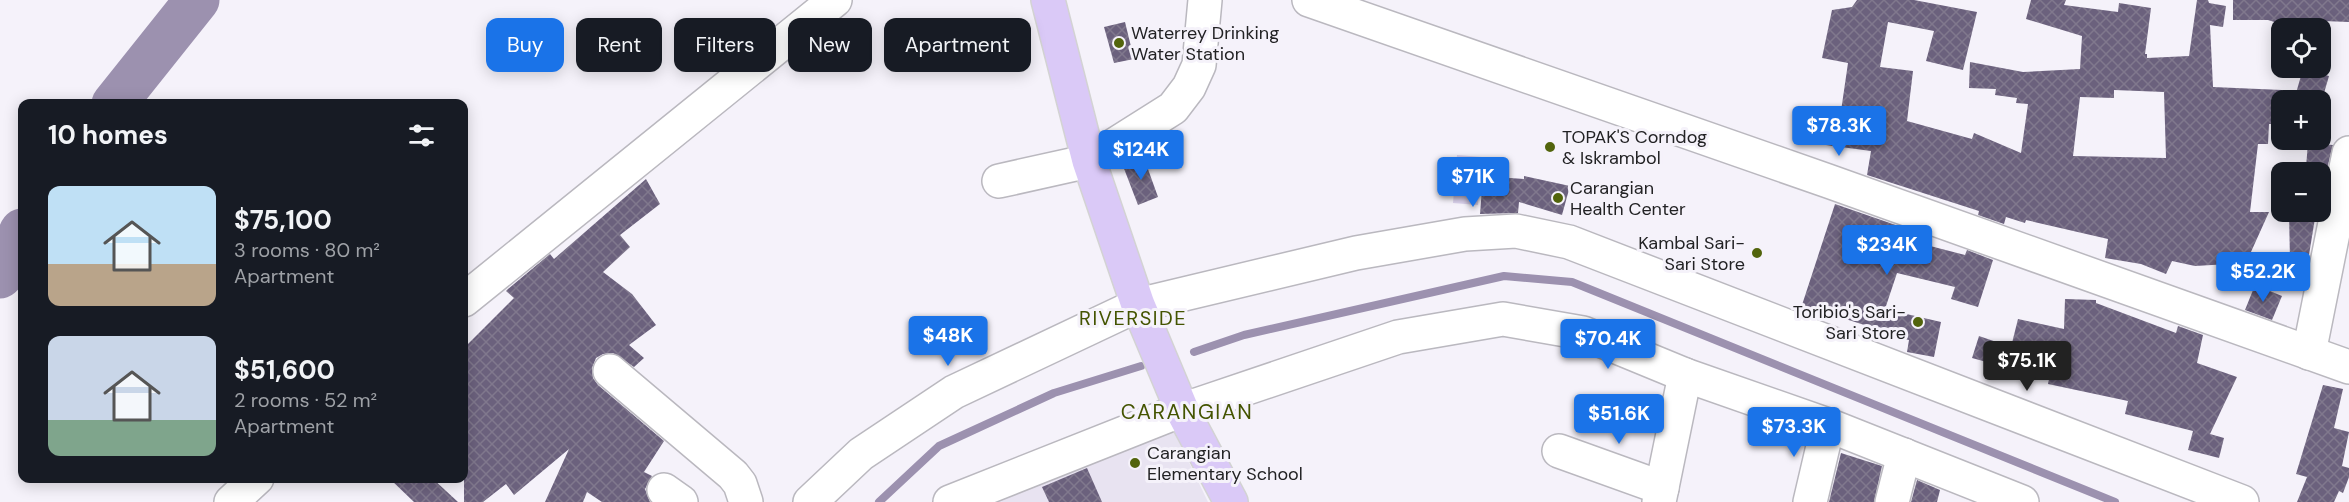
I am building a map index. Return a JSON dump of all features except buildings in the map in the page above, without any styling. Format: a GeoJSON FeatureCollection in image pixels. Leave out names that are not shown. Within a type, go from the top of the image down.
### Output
{"type":"FeatureCollection","features":[{"type":"Feature","properties":{"kind":"highway"},"geometry":{"type":"LineString","coordinates":[[1048,0],[1089,161],[1138,305],[1182,410],[1231,502]]}},
{"type":"Feature","properties":{"kind":"street"},"geometry":{"type":"LineString","coordinates":[[468,297],[835,0]]}},
{"type":"Feature","properties":{"kind":"street"},"geometry":{"type":"LineString","coordinates":[[999,181],[1089,161],[1173,108],[1189,87],[1199,65],[1205,0]]}},
{"type":"Feature","properties":{"kind":"street"},"geometry":{"type":"LineString","coordinates":[[1309,0],[1828,180],[2349,367]]}},
{"type":"Feature","properties":{"kind":"street"},"geometry":{"type":"LineString","coordinates":[[2309,353],[2349,153]]}},
{"type":"Feature","properties":{"kind":"street"},"geometry":{"type":"LineString","coordinates":[[810,502],[861,454],[954,392],[1138,305],[1356,253],[1465,234],[1516,231],[1569,242],[2242,502]]}},
{"type":"Feature","properties":{"kind":"street"},"geometry":{"type":"LineString","coordinates":[[950,502],[1182,410],[1398,337],[1503,319],[1583,333],[1685,375],[1828,424],[2022,502]]}},
{"type":"Feature","properties":{"kind":"street"},"geometry":{"type":"LineString","coordinates":[[610,371],[733,475],[740,484],[746,502]]}},
{"type":"Feature","properties":{"kind":"street"},"geometry":{"type":"LineString","coordinates":[[1559,451],[1661,495],[1685,375]]}},
{"type":"Feature","properties":{"kind":"street"},"geometry":{"type":"LineString","coordinates":[[1810,502],[1828,424]]}},
{"type":"Feature","properties":{"kind":"street"},"geometry":{"type":"LineString","coordinates":[[1892,502],[1904,455]]}},
{"type":"Feature","properties":{"kind":"street"},"geometry":{"type":"LineString","coordinates":[[231,502],[252,483]]}},
{"type":"Feature","properties":{"kind":"street"},"geometry":{"type":"LineString","coordinates":[[720,502],[732,502]]}},
{"type":"Feature","properties":{"kind":"shaded area"},"geometry":{"type":"Polygon","coordinates":[[[1457,155],[1482,157],[1478,205],[1453,203],[1457,155]]]}},
{"type":"Feature","properties":{"kind":"shaded area","name":"Carangian Elementary School"},"geometry":{"type":"Polygon","coordinates":[[[1171,425],[1208,502],[989,502],[1171,425]]]}},
{"type":"Feature","properties":{"kind":"waterway"},"geometry":{"type":"LineString","coordinates":[[118,99],[197,0]]}},
{"type":"Feature","properties":{"kind":"waterway"},"geometry":{"type":"LineString","coordinates":[[0,276],[18,239]]}},
{"type":"Feature","properties":{"kind":"waterway"},"geometry":{"type":"LineString","coordinates":[[1194,352],[1244,335],[1504,276],[1572,282],[2115,502]]}},
{"type":"Feature","properties":{"kind":"waterway"},"geometry":{"type":"LineString","coordinates":[[879,502],[939,446],[1054,393],[1141,366]]}},
{"type":"Feature","properties":{"kind":"place","name":"Waterrey Drinking Water Station"},"geometry":{"type":"Point","coordinates":[1119,43]}},
{"type":"Feature","properties":{"kind":"place","name":"TOPAK'S Corndog & Iskrambol"},"geometry":{"type":"Point","coordinates":[1550,147]}},
{"type":"Feature","properties":{"kind":"place","name":"Carangian Health Center"},"geometry":{"type":"Point","coordinates":[1558,198]}},
{"type":"Feature","properties":{"kind":"place","name":"Kambal Sari- Sari Store"},"geometry":{"type":"Point","coordinates":[1757,253]}},
{"type":"Feature","properties":{"kind":"place","name":"Toribio's Sari- Sari Store"},"geometry":{"type":"Point","coordinates":[1918,322]}},
{"type":"Feature","properties":{"kind":"place","name":"Carangian Elementary School"},"geometry":{"type":"Point","coordinates":[1135,463]}},
{"type":"Feature","properties":{"kind":"district","name":"RIVERSIDE"},"geometry":{"type":"Point","coordinates":[1133,318]}},
{"type":"Feature","properties":{"kind":"district","name":"CARANGIAN"},"geometry":{"type":"Point","coordinates":[1187,412]}}]}
